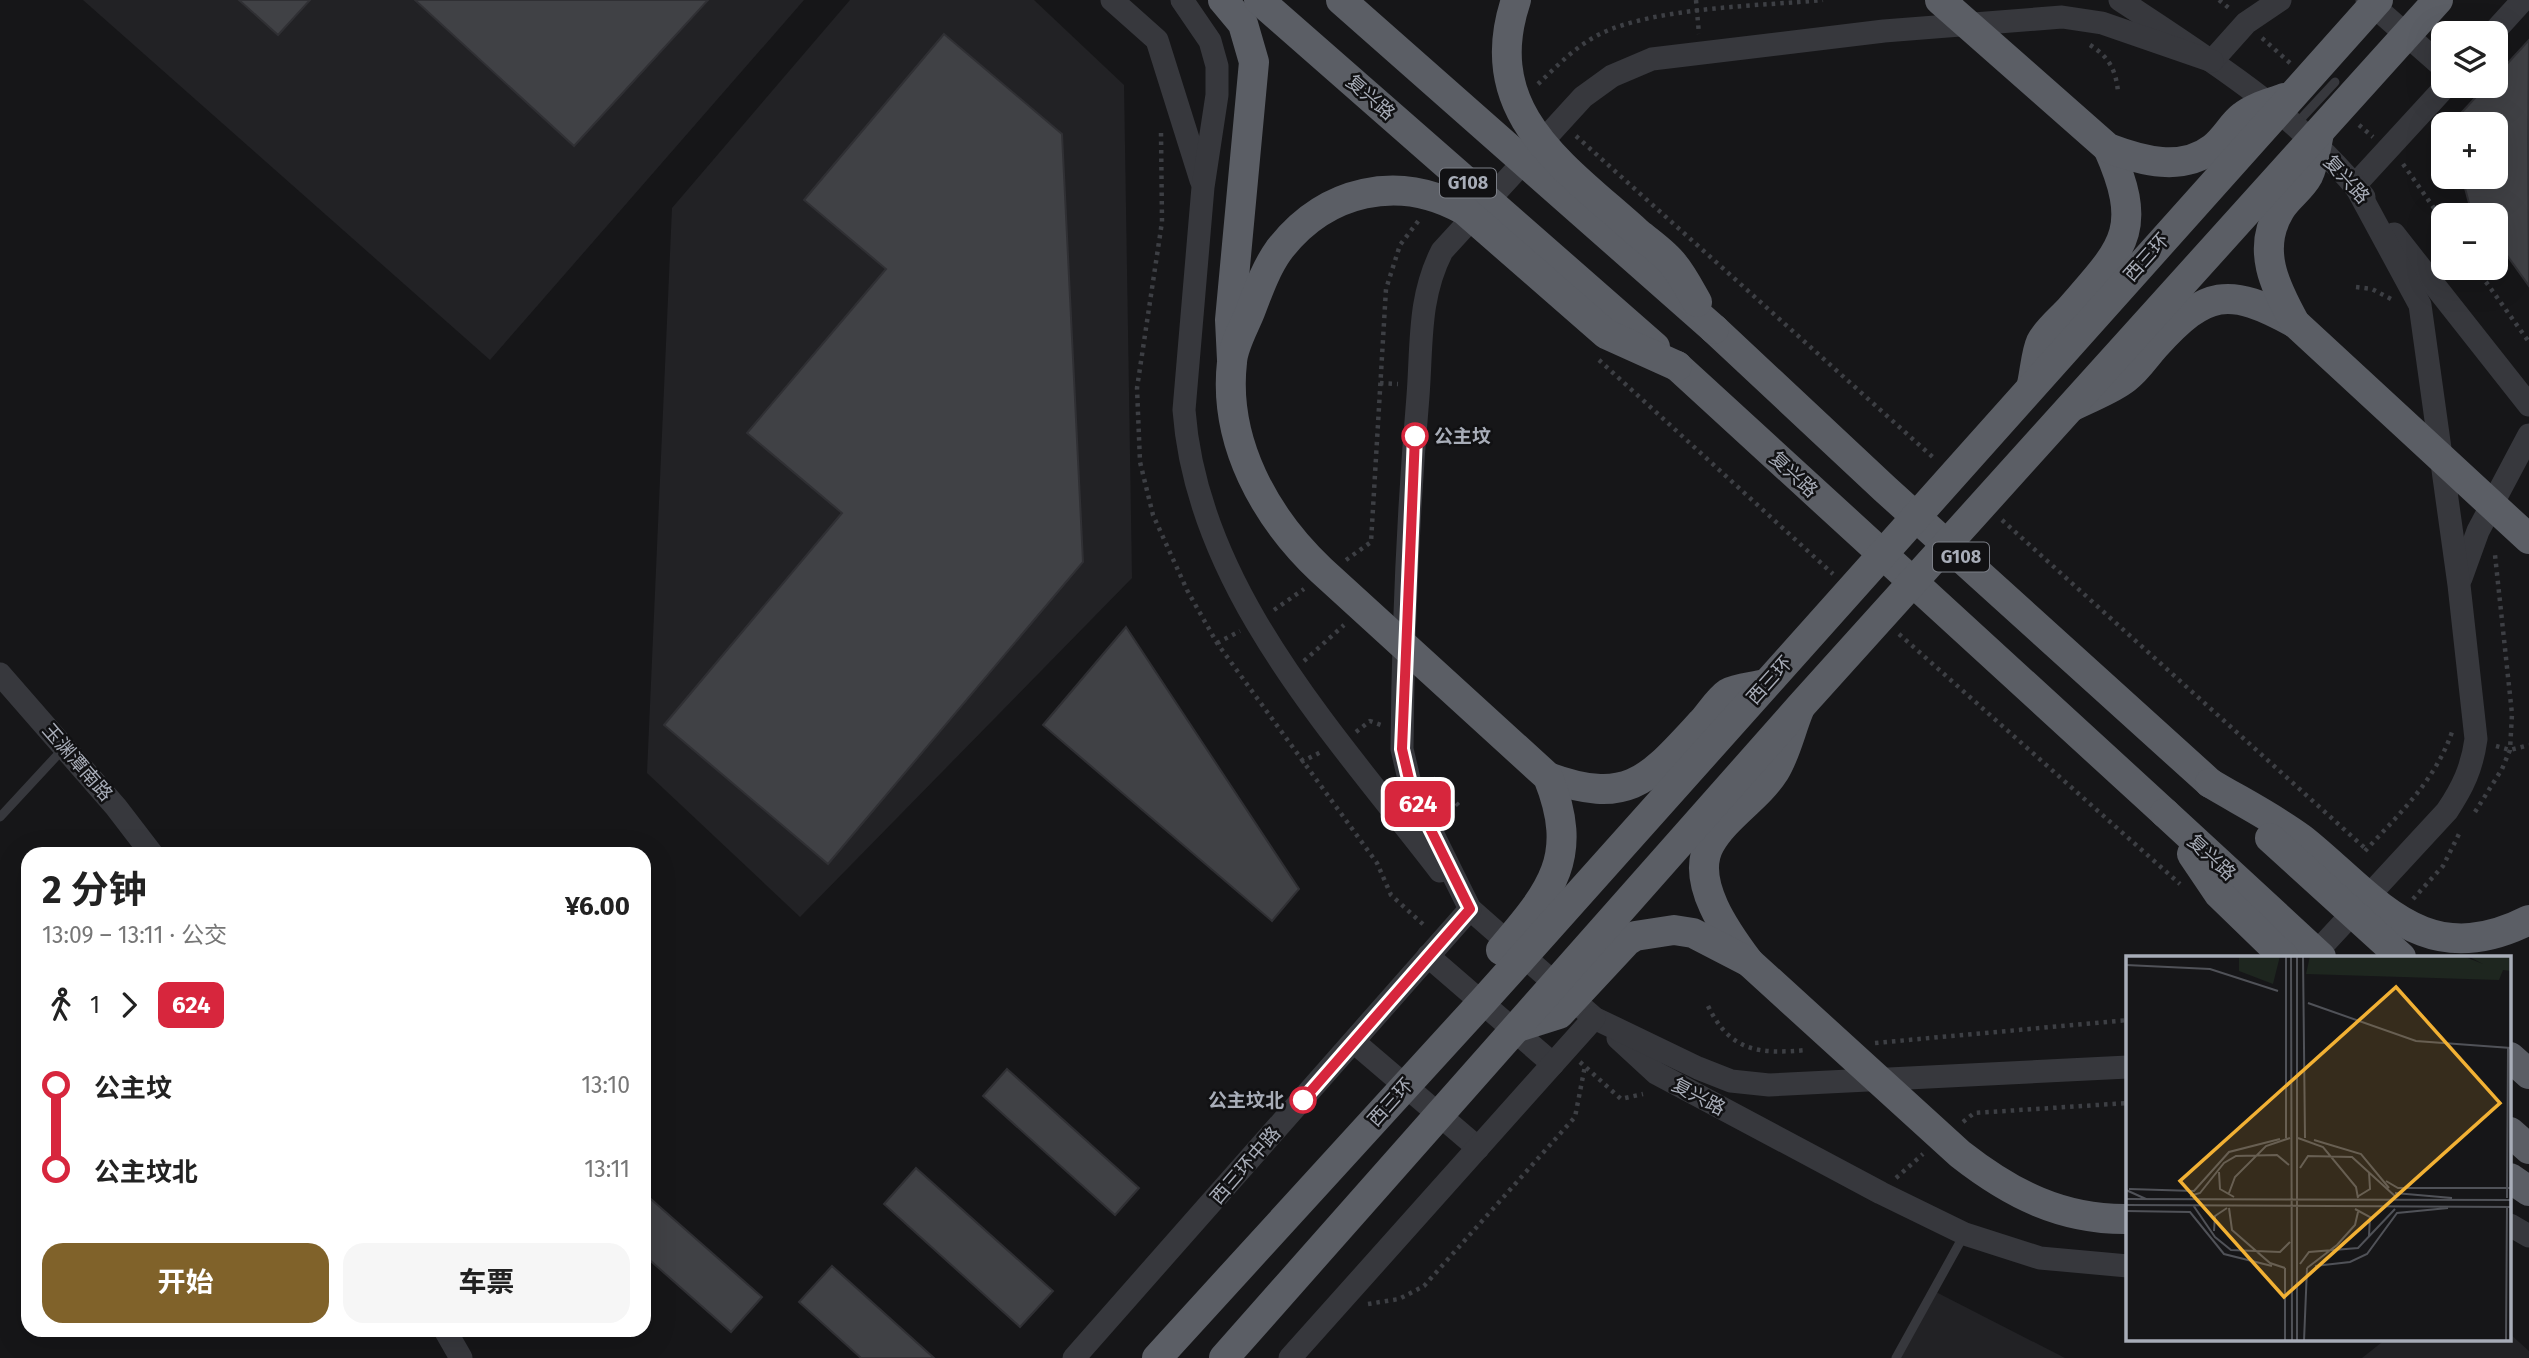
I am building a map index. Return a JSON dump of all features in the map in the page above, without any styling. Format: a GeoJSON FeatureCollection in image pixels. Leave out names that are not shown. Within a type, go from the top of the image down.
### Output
{"type":"FeatureCollection","features":[{"type":"Feature","properties":{"kind":"highway"},"geometry":{"type":"LineString","coordinates":[[1223,0],[1243,24],[1254,62],[1230,320],[1234,409],[1242,450],[1259,493],[1286,534],[1321,570],[1548,776],[1577,788],[1604,789],[1638,782],[1654,773],[1728,693],[1765,684]]}},
{"type":"Feature","properties":{"kind":"highway","name":"复兴路"},"geometry":{"type":"LineString","coordinates":[[1259,0],[1677,366],[2320,956]]}},
{"type":"Feature","properties":{"kind":"highway","name":"G108"},"geometry":{"type":"LineString","coordinates":[[1341,0],[1714,329],[2400,956]]}},
{"type":"Feature","properties":{"kind":"highway"},"geometry":{"type":"LineString","coordinates":[[1516,0],[1505,39],[1507,71],[1515,102],[1530,128],[1562,164],[1674,265],[1714,329]]}},
{"type":"Feature","properties":{"kind":"highway"},"geometry":{"type":"LineString","coordinates":[[1940,0],[2108,148],[2121,177],[2126,205],[2125,235],[2117,254],[2041,342],[2032,384]]}},
{"type":"Feature","properties":{"kind":"highway","name":"西三环"},"geometry":{"type":"LineString","coordinates":[[1224,1358],[1800,707],[2067,410],[2303,115],[2378,0]]}},
{"type":"Feature","properties":{"kind":"highway","name":"西三环"},"geometry":{"type":"LineString","coordinates":[[1157,1358],[1485,999],[2032,384],[2303,115],[2438,0]]}},
{"type":"Feature","properties":{"kind":"highway"},"geometry":{"type":"LineString","coordinates":[[2108,148],[2156,162],[2198,158],[2215,147],[2244,115],[2303,115],[2308,176],[2280,209],[2271,229],[2268,256],[2274,286],[2295,323]]}},
{"type":"Feature","properties":{"kind":"highway"},"geometry":{"type":"LineString","coordinates":[[1232,359],[1263,278],[1278,251],[1293,233],[1342,201],[1378,191],[1402,189],[1443,198],[1464,210],[1606,334],[1677,366]]}},
{"type":"Feature","properties":{"kind":"highway"},"geometry":{"type":"LineString","coordinates":[[2067,410],[2127,378],[2191,309],[2207,302],[2225,299],[2260,303],[2295,323],[2529,539]]}},
{"type":"Feature","properties":{"kind":"highway"},"geometry":{"type":"LineString","coordinates":[[1800,707],[1775,771],[1709,845],[1705,864],[1708,889],[1716,915],[1749,962],[1993,1180],[2048,1208],[2080,1216],[2126,1219]]}},
{"type":"Feature","properties":{"kind":"highway"},"geometry":{"type":"LineString","coordinates":[[1485,999],[1490,963],[1540,905],[1551,888],[1556,871],[1563,838],[1560,806],[1548,776]]}},
{"type":"Feature","properties":{"kind":"highway"},"geometry":{"type":"LineString","coordinates":[[2210,783],[2300,838],[2391,917],[2413,929],[2463,937],[2487,935],[2529,920]]}},
{"type":"Feature","properties":{"kind":"highway"},"geometry":{"type":"LineString","coordinates":[[2165,813],[2219,894],[2283,956]]}},
{"type":"Feature","properties":{"kind":"highway"},"geometry":{"type":"LineString","coordinates":[[1518,1027],[1559,1014],[1619,948],[1635,936],[1674,930],[1693,933],[1749,962]]}},
{"type":"Feature","properties":{"kind":"highway"},"geometry":{"type":"LineString","coordinates":[[2512,1059],[2529,1074]]}},
{"type":"Feature","properties":{"kind":"highway"},"geometry":{"type":"LineString","coordinates":[[2512,1134],[2529,1149]]}},
{"type":"Feature","properties":{"kind":"highway"},"geometry":{"type":"LineString","coordinates":[[2512,1179],[2529,1191]]}},
{"type":"Feature","properties":{"kind":"street"},"geometry":{"type":"LineString","coordinates":[[1112,0],[1157,40],[1203,187]]}},
{"type":"Feature","properties":{"kind":"street"},"geometry":{"type":"LineString","coordinates":[[1182,0],[1210,41],[1217,66],[1217,95],[1203,187],[1184,410],[1186,445],[1216,544],[1255,622],[1341,743],[1470,909]]}},
{"type":"Feature","properties":{"kind":"street","name":"复兴路"},"geometry":{"type":"LineString","coordinates":[[2120,0],[2212,61],[2303,115],[2529,405]]}},
{"type":"Feature","properties":{"kind":"street"},"geometry":{"type":"LineString","coordinates":[[1470,909],[1412,792],[1402,749],[1415,436],[1424,300],[1429,277],[1442,251],[1583,97],[1612,76],[1652,59],[1884,31],[2062,18],[2102,23],[2212,61],[2246,23],[2280,0]]}},
{"type":"Feature","properties":{"kind":"street"},"geometry":{"type":"LineString","coordinates":[[2367,0],[2431,56]]}},
{"type":"Feature","properties":{"kind":"street"},"geometry":{"type":"LineString","coordinates":[[2504,21],[2523,0]]}},
{"type":"Feature","properties":{"kind":"street"},"geometry":{"type":"LineString","coordinates":[[2313,956],[2447,811],[2464,786],[2473,762],[2476,739],[2459,585],[2420,305],[2355,185],[2435,98]]}},
{"type":"Feature","properties":{"kind":"street"},"geometry":{"type":"LineString","coordinates":[[2459,585],[2478,531],[2529,435]]}},
{"type":"Feature","properties":{"kind":"street","name":"玉渊潭南路"},"geometry":{"type":"LineString","coordinates":[[0,674],[65,746],[146,847]]}},
{"type":"Feature","properties":{"kind":"street","name":"复兴路"},"geometry":{"type":"LineString","coordinates":[[1470,909],[1656,1073],[1881,1193],[1965,1234],[2040,1258],[2126,1266]]}},
{"type":"Feature","properties":{"kind":"street","name":"西三环中路"},"geometry":{"type":"LineString","coordinates":[[1074,1358],[1470,909]]}},
{"type":"Feature","properties":{"kind":"street"},"geometry":{"type":"LineString","coordinates":[[1428,956],[1553,1064]]}},
{"type":"Feature","properties":{"kind":"street"},"geometry":{"type":"LineString","coordinates":[[1290,1358],[1594,1018],[1731,1081],[1769,1085],[2126,1068]]}},
{"type":"Feature","properties":{"kind":"street"},"geometry":{"type":"LineString","coordinates":[[1354,1042],[1478,1148]]}},
{"type":"Feature","properties":{"kind":"street"},"geometry":{"type":"LineString","coordinates":[[2512,1226],[2529,1236]]}},
{"type":"Feature","properties":{"kind":"street"},"geometry":{"type":"LineString","coordinates":[[449,1337],[461,1358]]}},
{"type":"Feature","properties":{"kind":"lane"},"geometry":{"type":"LineString","coordinates":[[2303,115],[2335,82]]}},
{"type":"Feature","properties":{"kind":"lane"},"geometry":{"type":"LineString","coordinates":[[0,817],[65,746]]}},
{"type":"Feature","properties":{"kind":"lane"},"geometry":{"type":"LineString","coordinates":[[1896,1358],[1965,1234]]}},
{"type":"Feature","properties":{"kind":"path"},"geometry":{"type":"LineString","coordinates":[[1696,0],[1697,12]]}},
{"type":"Feature","properties":{"kind":"path"},"geometry":{"type":"LineString","coordinates":[[1160,124],[1162,222],[1137,388],[1140,462],[1153,515],[1187,590],[1217,643],[1255,697]]}},
{"type":"Feature","properties":{"kind":"path"},"geometry":{"type":"LineString","coordinates":[[1572,133],[1937,462]]}},
{"type":"Feature","properties":{"kind":"path"},"geometry":{"type":"LineString","coordinates":[[2485,280],[2529,342]]}},
{"type":"Feature","properties":{"kind":"path"},"geometry":{"type":"LineString","coordinates":[[2356,287],[2372,289],[2398,304]]}},
{"type":"Feature","properties":{"kind":"path"},"geometry":{"type":"LineString","coordinates":[[1598,359],[1834,575]]}},
{"type":"Feature","properties":{"kind":"path"},"geometry":{"type":"LineString","coordinates":[[1998,517],[2367,850]]}},
{"type":"Feature","properties":{"kind":"path"},"geometry":{"type":"LineString","coordinates":[[1896,631],[2182,886]]}},
{"type":"Feature","properties":{"kind":"path"},"geometry":{"type":"LineString","coordinates":[[2358,859],[2439,767],[2455,723]]}},
{"type":"Feature","properties":{"kind":"path"},"geometry":{"type":"LineString","coordinates":[[2510,750],[2529,745]]}},
{"type":"Feature","properties":{"kind":"path"},"geometry":{"type":"LineString","coordinates":[[1708,1006],[1725,1033],[1751,1049],[1773,1053],[1814,1049]]}},
{"type":"Feature","properties":{"kind":"path"},"geometry":{"type":"LineString","coordinates":[[1333,1310],[1399,1299],[1424,1286],[1574,1117],[1594,1018]]}},
{"type":"Feature","properties":{"kind":"path"},"geometry":{"type":"LineString","coordinates":[[1869,1044],[2126,1020]]}},
{"type":"Feature","properties":{"kind":"path"},"geometry":{"type":"LineString","coordinates":[[1954,1129],[1974,1113],[2126,1103]]}},
{"type":"Feature","properties":{"kind":"path"},"geometry":{"type":"LineString","coordinates":[[1881,1193],[1924,1153]]}},
{"type":"Feature","properties":{"kind":"shaded area"},"geometry":{"type":"Polygon","coordinates":[[[83,0],[804,0],[490,360],[83,0]]]}},
{"type":"Feature","properties":{"kind":"shaded area"},"geometry":{"type":"Polygon","coordinates":[[[850,0],[1034,0],[1124,85],[1132,578],[800,917],[647,773],[672,208],[850,0]]]}},
{"type":"Feature","properties":{"kind":"shaded area"},"geometry":{"type":"Polygon","coordinates":[[[1934,1291],[2065,1358],[1898,1358],[1934,1291]]]}},
{"type":"Feature","properties":{"kind":"shaded area"},"geometry":{"type":"Polygon","coordinates":[[[2512,1336],[2529,1351],[2529,1358],[2362,1358],[2385,1340],[2512,1340],[2512,1336]]]}},
{"type":"Feature","properties":{"kind":"building"},"geometry":{"type":"Polygon","coordinates":[[[239,0],[310,0],[278,35],[239,0]]]}},
{"type":"Feature","properties":{"kind":"building"},"geometry":{"type":"Polygon","coordinates":[[[415,0],[708,0],[574,146],[415,0]]]}},
{"type":"Feature","properties":{"kind":"building"},"geometry":{"type":"Polygon","coordinates":[[[944,34],[1062,134],[1083,562],[828,864],[664,725],[842,513],[747,433],[886,269],[804,200],[944,34]]]}},
{"type":"Feature","properties":{"kind":"building"},"geometry":{"type":"Polygon","coordinates":[[[2529,40],[2529,286],[2508,257],[2508,203],[2469,203],[2465,189],[2508,189],[2508,112],[2462,112],[2475,98],[2508,98],[2508,63],[2529,40]]]}},
{"type":"Feature","properties":{"kind":"building"},"geometry":{"type":"Polygon","coordinates":[[[1126,627],[1299,889],[1272,921],[1043,725],[1126,627]]]}},
{"type":"Feature","properties":{"kind":"building"},"geometry":{"type":"Polygon","coordinates":[[[1007,1069],[1139,1188],[1115,1215],[983,1096],[1007,1069]]]}},
{"type":"Feature","properties":{"kind":"building"},"geometry":{"type":"Polygon","coordinates":[[[916,1168],[1053,1291],[1020,1327],[884,1204],[916,1168]]]}},
{"type":"Feature","properties":{"kind":"building"},"geometry":{"type":"Polygon","coordinates":[[[651,1199],[762,1297],[731,1332],[651,1261],[651,1199]]]}},
{"type":"Feature","properties":{"kind":"building"},"geometry":{"type":"Polygon","coordinates":[[[832,1266],[934,1358],[861,1358],[799,1302],[832,1266]]]}},
{"type":"Feature","properties":{"kind":"bus line","name":"624"},"geometry":{"type":"LineString","coordinates":[[1303,1100],[1470,909],[1412,792],[1402,749],[1415,436]]}},
{"type":"Feature","properties":{"kind":"place","name":"公主坟"},"geometry":{"type":"Point","coordinates":[1415,436]}},
{"type":"Feature","properties":{"kind":"place","name":"公主坟北"},"geometry":{"type":"Point","coordinates":[1303,1100]}}]}
